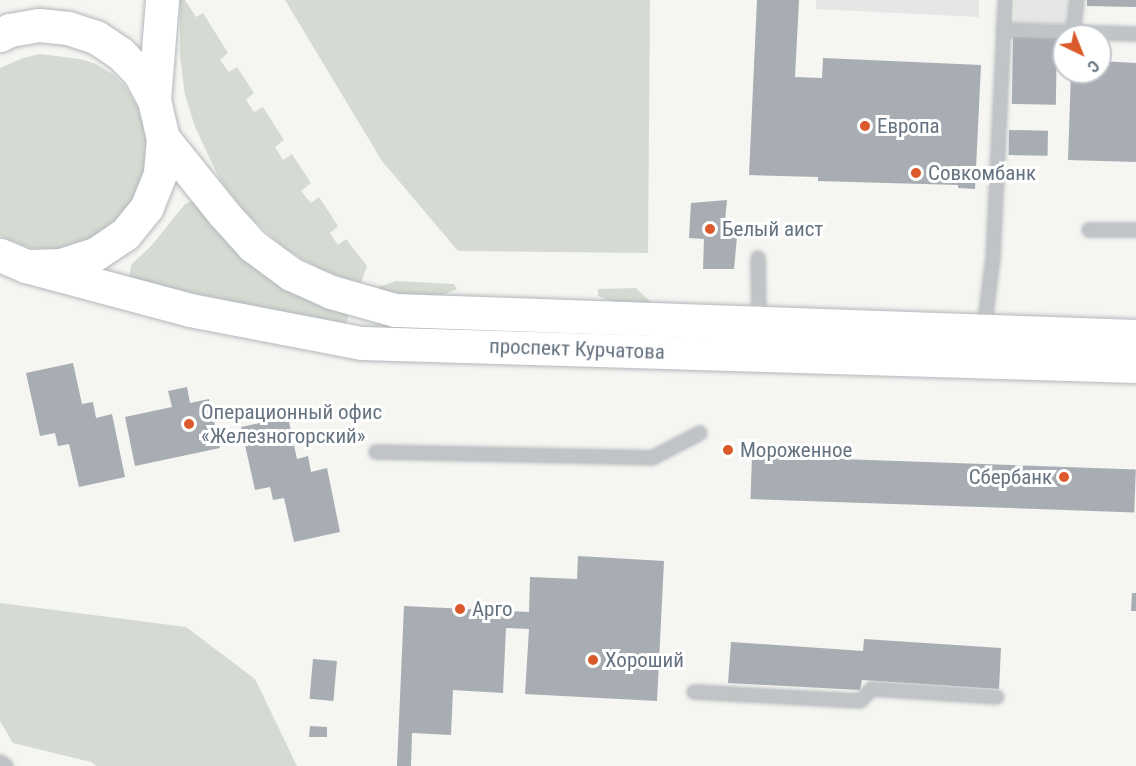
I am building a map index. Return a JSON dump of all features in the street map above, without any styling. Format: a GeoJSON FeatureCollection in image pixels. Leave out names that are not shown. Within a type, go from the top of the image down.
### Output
{"type":"FeatureCollection","features":[{"type":"Feature","properties":{"kind":"main road"},"geometry":{"type":"LineString","coordinates":[[5,32],[37,0]]}},
{"type":"Feature","properties":{"kind":"main road"},"geometry":{"type":"LineString","coordinates":[[154,100],[162,0]]}},
{"type":"Feature","properties":{"kind":"main road"},"geometry":{"type":"LineString","coordinates":[[5,32],[39,25],[68,28],[96,37],[120,53],[140,74],[154,100],[163,138],[160,174],[147,207],[125,234],[95,254],[62,265],[13,260]]}},
{"type":"Feature","properties":{"kind":"main road","name":"проспект Курчатова"},"geometry":{"type":"LineString","coordinates":[[163,138],[223,213],[253,246],[291,274],[331,292],[395,310],[1136,336]]}},
{"type":"Feature","properties":{"kind":"main road","name":"проспект Курчатова"},"geometry":{"type":"LineString","coordinates":[[13,260],[190,310],[362,343],[1136,366]]}},
{"type":"Feature","properties":{"kind":"lane"},"geometry":{"type":"LineString","coordinates":[[984,330],[996,210],[1005,0]]}},
{"type":"Feature","properties":{"kind":"lane"},"geometry":{"type":"LineString","coordinates":[[1074,24],[1077,0]]}},
{"type":"Feature","properties":{"kind":"lane"},"geometry":{"type":"LineString","coordinates":[[1002,30],[1052,32]]}},
{"type":"Feature","properties":{"kind":"lane"},"geometry":{"type":"LineString","coordinates":[[1112,34],[1136,34]]}},
{"type":"Feature","properties":{"kind":"lane"},"geometry":{"type":"LineString","coordinates":[[1089,230],[1136,230]]}},
{"type":"Feature","properties":{"kind":"lane"},"geometry":{"type":"LineString","coordinates":[[758,258],[759,322]]}},
{"type":"Feature","properties":{"kind":"lane"},"geometry":{"type":"LineString","coordinates":[[376,452],[652,458],[700,433]]}},
{"type":"Feature","properties":{"kind":"lane"},"geometry":{"type":"LineString","coordinates":[[694,692],[860,701],[872,689],[997,697]]}},
{"type":"Feature","properties":{"kind":"lane"},"geometry":{"type":"LineString","coordinates":[[0,762],[6,766]]}},
{"type":"Feature","properties":{"kind":"shaded area"},"geometry":{"type":"Polygon","coordinates":[[[180,0],[185,0],[196,17],[203,13],[228,53],[220,60],[229,72],[237,67],[254,93],[246,100],[254,112],[263,107],[284,140],[275,147],[283,160],[292,154],[311,183],[301,191],[311,203],[319,197],[338,226],[330,233],[338,245],[346,239],[367,266],[361,283],[321,270],[284,248],[245,212],[219,178],[195,127],[185,95],[180,57],[180,0]]]}},
{"type":"Feature","properties":{"kind":"shaded area"},"geometry":{"type":"Polygon","coordinates":[[[285,0],[650,0],[648,253],[458,251],[382,161],[285,0]]]}},
{"type":"Feature","properties":{"kind":"shaded area"},"geometry":{"type":"Polygon","coordinates":[[[816,0],[979,0],[979,17],[816,9],[816,0]]]}},
{"type":"Feature","properties":{"kind":"shaded area"},"geometry":{"type":"Polygon","coordinates":[[[1015,0],[1073,0],[1073,24],[1015,24],[1015,0]]]}},
{"type":"Feature","properties":{"kind":"shaded area"},"geometry":{"type":"Polygon","coordinates":[[[40,54],[80,59],[96,64],[114,75],[125,86],[141,112],[146,127],[149,152],[137,198],[103,233],[80,243],[56,249],[30,248],[0,236],[0,68],[23,58],[40,54]]]}},
{"type":"Feature","properties":{"kind":"shaded area"},"geometry":{"type":"Polygon","coordinates":[[[193,201],[349,312],[345,329],[129,278],[131,265],[152,245],[185,204],[193,201]]]}},
{"type":"Feature","properties":{"kind":"shaded area"},"geometry":{"type":"Polygon","coordinates":[[[396,281],[454,284],[457,289],[428,301],[379,295],[378,287],[396,281]]]}},
{"type":"Feature","properties":{"kind":"shaded area"},"geometry":{"type":"Polygon","coordinates":[[[636,288],[658,309],[635,311],[598,296],[598,289],[636,288]]]}},
{"type":"Feature","properties":{"kind":"shaded area"},"geometry":{"type":"Polygon","coordinates":[[[0,603],[186,627],[255,679],[297,766],[96,766],[91,762],[13,743],[0,721],[0,603]]]}},
{"type":"Feature","properties":{"kind":"building","name":"Европа"},"geometry":{"type":"Polygon","coordinates":[[[757,0],[799,0],[795,77],[822,78],[823,58],[981,65],[975,189],[958,188],[958,185],[818,181],[818,177],[749,175],[757,0]]]}},
{"type":"Feature","properties":{"kind":"building"},"geometry":{"type":"Polygon","coordinates":[[[1087,0],[1136,0],[1136,7],[1087,6],[1087,0]]]}},
{"type":"Feature","properties":{"kind":"building"},"geometry":{"type":"Polygon","coordinates":[[[1013,37],[1052,38],[1052,84],[1056,84],[1056,105],[1012,104],[1013,37]]]}},
{"type":"Feature","properties":{"kind":"building"},"geometry":{"type":"Polygon","coordinates":[[[1112,62],[1136,63],[1136,162],[1068,160],[1071,84],[1112,84],[1112,62]]]}},
{"type":"Feature","properties":{"kind":"building"},"geometry":{"type":"Polygon","coordinates":[[[1009,130],[1048,131],[1048,156],[1009,155],[1009,130]]]}},
{"type":"Feature","properties":{"kind":"building","name":"Белый аист"},"geometry":{"type":"Polygon","coordinates":[[[727,200],[725,220],[737,237],[734,269],[703,269],[704,239],[689,238],[691,203],[727,200]]]}},
{"type":"Feature","properties":{"kind":"building"},"geometry":{"type":"Polygon","coordinates":[[[73,363],[82,404],[93,402],[96,418],[112,414],[125,477],[79,487],[69,444],[58,446],[55,433],[40,436],[26,373],[73,363]]]}},
{"type":"Feature","properties":{"kind":"building"},"geometry":{"type":"Polygon","coordinates":[[[187,387],[190,403],[209,399],[220,448],[135,466],[125,417],[172,407],[168,391],[187,387]]]}},
{"type":"Feature","properties":{"kind":"building"},"geometry":{"type":"Polygon","coordinates":[[[288,417],[297,459],[308,456],[311,472],[327,468],[340,532],[294,542],[284,498],[273,500],[270,487],[255,490],[241,427],[288,417]]]}},
{"type":"Feature","properties":{"kind":"building","name":"Мороженное"},"geometry":{"type":"Polygon","coordinates":[[[724,445],[733,446],[732,455],[723,454],[724,445]]]}},
{"type":"Feature","properties":{"kind":"building"},"geometry":{"type":"Polygon","coordinates":[[[752,456],[1136,469],[1134,512],[750,499],[752,456]]]}},
{"type":"Feature","properties":{"kind":"building","name":"Хороший"},"geometry":{"type":"Polygon","coordinates":[[[578,556],[664,561],[657,701],[525,694],[529,629],[506,628],[503,693],[453,690],[451,735],[412,733],[411,766],[397,766],[404,606],[529,612],[530,577],[577,579],[578,556]]]}},
{"type":"Feature","properties":{"kind":"building"},"geometry":{"type":"Polygon","coordinates":[[[1132,593],[1136,593],[1136,611],[1131,611],[1132,593]]]}},
{"type":"Feature","properties":{"kind":"building"},"geometry":{"type":"Polygon","coordinates":[[[864,639],[1001,648],[999,689],[862,680],[860,690],[728,683],[731,642],[863,651],[864,639]]]}},
{"type":"Feature","properties":{"kind":"building"},"geometry":{"type":"Polygon","coordinates":[[[313,659],[337,661],[333,701],[310,699],[313,659]]]}},
{"type":"Feature","properties":{"kind":"building"},"geometry":{"type":"Polygon","coordinates":[[[310,726],[327,727],[327,737],[309,737],[310,726]]]}},
{"type":"Feature","properties":{"kind":"place","name":"Европа"},"geometry":{"type":"Point","coordinates":[865,126]}},
{"type":"Feature","properties":{"kind":"place","name":"Совкомбанк"},"geometry":{"type":"Point","coordinates":[916,173]}},
{"type":"Feature","properties":{"kind":"place","name":"Белый аист"},"geometry":{"type":"Point","coordinates":[710,229]}},
{"type":"Feature","properties":{"kind":"place","name":"Операционный офис «Железногорский»"},"geometry":{"type":"Point","coordinates":[189,424]}},
{"type":"Feature","properties":{"kind":"place","name":"Мороженное"},"geometry":{"type":"Point","coordinates":[728,450]}},
{"type":"Feature","properties":{"kind":"place","name":"Сбербанк"},"geometry":{"type":"Point","coordinates":[1064,477]}},
{"type":"Feature","properties":{"kind":"place","name":"Арго"},"geometry":{"type":"Point","coordinates":[460,609]}},
{"type":"Feature","properties":{"kind":"place","name":"Хороший"},"geometry":{"type":"Point","coordinates":[593,660]}}]}
